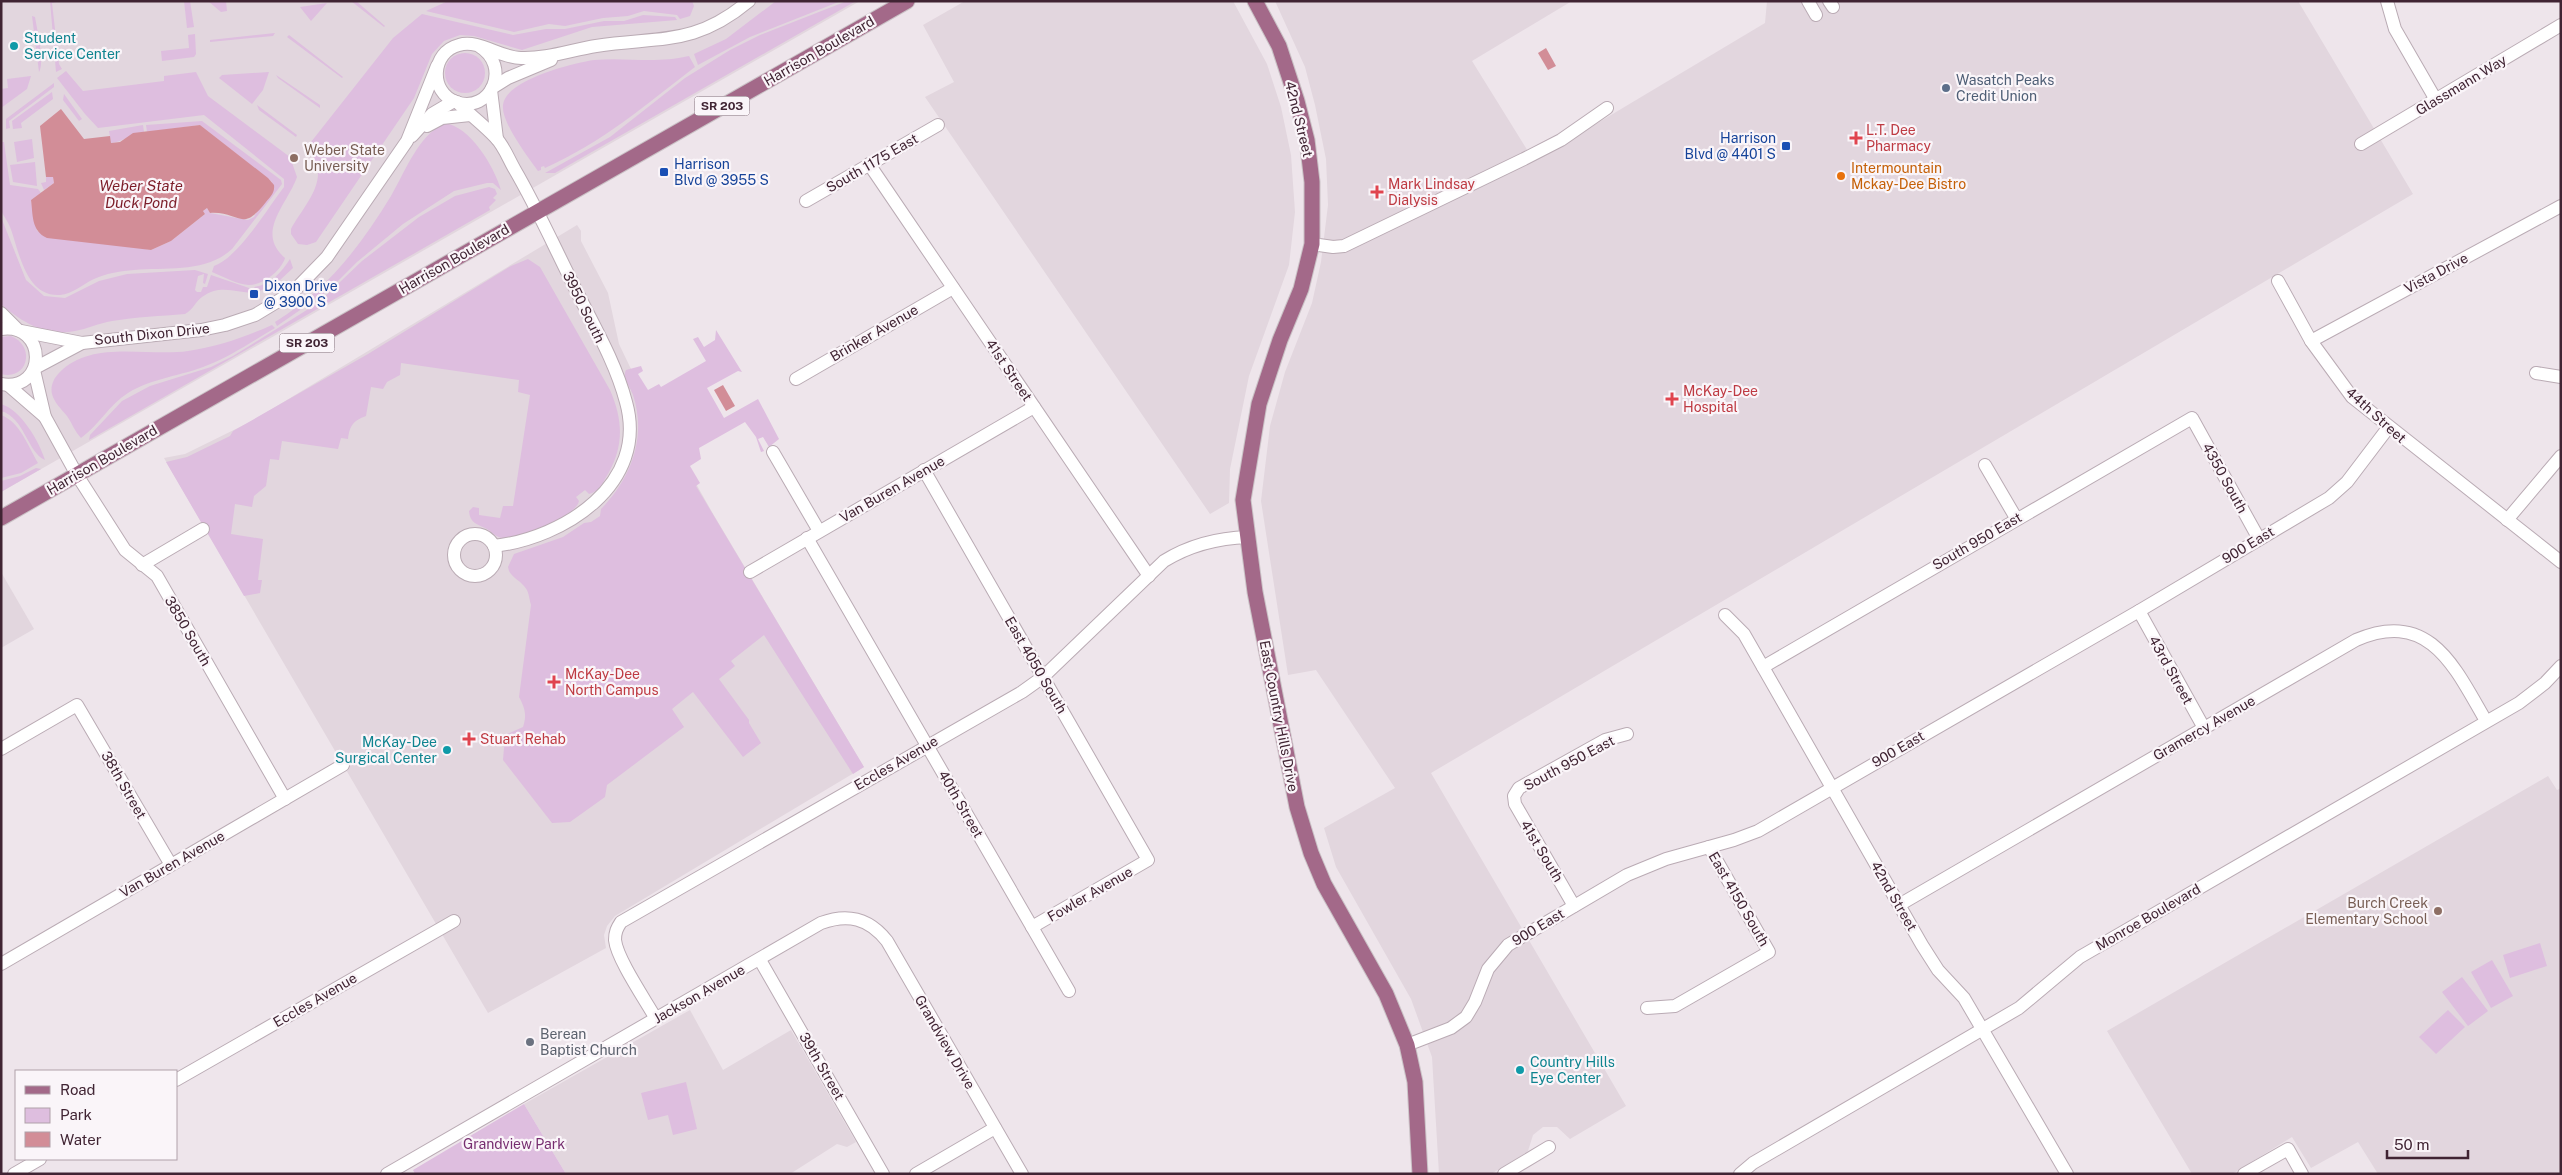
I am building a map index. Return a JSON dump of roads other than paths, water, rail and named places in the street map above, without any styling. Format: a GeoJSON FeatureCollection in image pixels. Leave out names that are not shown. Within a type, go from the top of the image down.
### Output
{"type":"FeatureCollection","features":[{"type":"Feature","properties":{"kind":"main road","name":"Harrison Boulevard"},"geometry":{"type":"LineString","coordinates":[[1,518],[907,1]]}},
{"type":"Feature","properties":{"kind":"main road","name":"42nd Street"},"geometry":{"type":"LineString","coordinates":[[1255,1],[1279,46],[1307,140],[1312,182],[1312,244]]}},
{"type":"Feature","properties":{"kind":"main road","name":"East Country Hills Drive"},"geometry":{"type":"LineString","coordinates":[[1312,244],[1301,289],[1280,340],[1259,404],[1244,500],[1248,537],[1255,592],[1297,807],[1311,853],[1324,884],[1386,994],[1407,1045],[1415,1082],[1420,1174]]}},
{"type":"Feature","properties":{"kind":"street"},"geometry":{"type":"LineString","coordinates":[[497,139],[441,89],[436,78],[437,66],[443,54],[454,46],[466,44],[479,46],[522,58],[595,46],[661,41],[686,36],[715,24],[749,1]]}},
{"type":"Feature","properties":{"kind":"street"},"geometry":{"type":"LineString","coordinates":[[1808,1],[1816,16]]}},
{"type":"Feature","properties":{"kind":"street"},"geometry":{"type":"LineString","coordinates":[[2387,1],[2396,29],[2436,100]]}},
{"type":"Feature","properties":{"kind":"street","name":"Glassmann Way"},"geometry":{"type":"LineString","coordinates":[[2361,144],[2561,25]]}},
{"type":"Feature","properties":{"kind":"street"},"geometry":{"type":"LineString","coordinates":[[479,46],[488,52],[494,62],[496,72],[492,89],[497,139]]}},
{"type":"Feature","properties":{"kind":"street"},"geometry":{"type":"LineString","coordinates":[[456,101],[468,103],[478,101],[508,78],[572,51]]}},
{"type":"Feature","properties":{"kind":"street","name":"South Dixon Drive"},"geometry":{"type":"LineString","coordinates":[[410,138],[437,66]]}},
{"type":"Feature","properties":{"kind":"street","name":"South Dixon Drive"},"geometry":{"type":"LineString","coordinates":[[1,329],[82,342],[210,328],[254,314],[283,299],[304,282],[327,257],[410,138],[432,114],[456,101]]}},
{"type":"Feature","properties":{"kind":"street"},"geometry":{"type":"LineString","coordinates":[[1312,244],[1333,247],[1344,246],[1524,160],[1561,140],[1606,108]]}},
{"type":"Feature","properties":{"kind":"street"},"geometry":{"type":"LineString","coordinates":[[410,138],[442,118],[470,115]]}},
{"type":"Feature","properties":{"kind":"street","name":"South 1175 East"},"geometry":{"type":"LineString","coordinates":[[806,201],[938,125]]}},
{"type":"Feature","properties":{"kind":"street","name":"3950 South"},"geometry":{"type":"LineString","coordinates":[[494,546],[518,543],[558,529],[580,516],[598,499],[615,478],[626,453],[630,428],[627,403],[614,367],[537,212],[497,139]]}},
{"type":"Feature","properties":{"kind":"street","name":"41st Street"},"geometry":{"type":"LineString","coordinates":[[870,164],[1148,576]]}},
{"type":"Feature","properties":{"kind":"street","name":"Vista Drive"},"geometry":{"type":"LineString","coordinates":[[2311,341],[2561,206]]}},
{"type":"Feature","properties":{"kind":"street","name":"44th Street"},"geometry":{"type":"LineString","coordinates":[[2278,281],[2311,341],[2352,398],[2561,562]]}},
{"type":"Feature","properties":{"kind":"street","name":"Brinker Avenue"},"geometry":{"type":"LineString","coordinates":[[796,379],[953,288]]}},
{"type":"Feature","properties":{"kind":"street"},"geometry":{"type":"LineString","coordinates":[[1,313],[34,345],[36,354],[34,369],[45,417]]}},
{"type":"Feature","properties":{"kind":"street","name":"South Dixon Drive"},"geometry":{"type":"LineString","coordinates":[[3,385],[22,381],[34,369],[82,342]]}},
{"type":"Feature","properties":{"kind":"street"},"geometry":{"type":"LineString","coordinates":[[2536,374],[2561,377]]}},
{"type":"Feature","properties":{"kind":"street"},"geometry":{"type":"LineString","coordinates":[[3,385],[45,417]]}},
{"type":"Feature","properties":{"kind":"street","name":"Van Buren Avenue"},"geometry":{"type":"LineString","coordinates":[[750,572],[1034,407]]}},
{"type":"Feature","properties":{"kind":"street","name":"3850 South"},"geometry":{"type":"LineString","coordinates":[[45,417],[77,474],[125,550],[156,576],[285,798]]}},
{"type":"Feature","properties":{"kind":"street","name":"South 950 East"},"geometry":{"type":"LineString","coordinates":[[1763,667],[2016,518],[2192,418]]}},
{"type":"Feature","properties":{"kind":"street","name":"4350 South"},"geometry":{"type":"LineString","coordinates":[[2192,418],[2258,538]]}},
{"type":"Feature","properties":{"kind":"street","name":"900 East"},"geometry":{"type":"LineString","coordinates":[[1407,1045],[1451,1028],[1466,1017],[1476,1002],[1488,969],[1508,945],[1626,875],[1666,858],[1709,847],[1758,831],[2139,611],[2258,538],[2329,498],[2347,482],[2388,428]]}},
{"type":"Feature","properties":{"kind":"street"},"geometry":{"type":"LineString","coordinates":[[773,452],[819,531]]}},
{"type":"Feature","properties":{"kind":"street"},"geometry":{"type":"LineString","coordinates":[[2507,520],[2561,456]]}},
{"type":"Feature","properties":{"kind":"street"},"geometry":{"type":"LineString","coordinates":[[1985,465],[2016,518]]}},
{"type":"Feature","properties":{"kind":"street","name":"East 4050 South"},"geometry":{"type":"LineString","coordinates":[[924,470],[1148,860]]}},
{"type":"Feature","properties":{"kind":"street"},"geometry":{"type":"LineString","coordinates":[[142,565],[203,529]]}},
{"type":"Feature","properties":{"kind":"street","name":"Eccles Avenue"},"geometry":{"type":"LineString","coordinates":[[656,1019],[615,942],[616,931],[621,922],[927,745],[1010,700],[1043,677],[1164,561],[1190,547],[1225,538],[1248,537]]}},
{"type":"Feature","properties":{"kind":"street","name":"40th Street"},"geometry":{"type":"LineString","coordinates":[[807,538],[1069,991]]}},
{"type":"Feature","properties":{"kind":"street","name":"43rd Street"},"geometry":{"type":"LineString","coordinates":[[2139,611],[2204,728]]}},
{"type":"Feature","properties":{"kind":"street","name":"42nd Street"},"geometry":{"type":"LineString","coordinates":[[1725,615],[1744,634],[1899,905],[1938,970],[1964,998],[2067,1174]]}},
{"type":"Feature","properties":{"kind":"street","name":"Gramercy Avenue"},"geometry":{"type":"LineString","coordinates":[[1899,905],[2356,640],[2387,630],[2411,634],[2432,643],[2456,671],[2486,722]]}},
{"type":"Feature","properties":{"kind":"street","name":"Monroe Boulevard"},"geometry":{"type":"LineString","coordinates":[[1740,1174],[1753,1163],[2019,1008],[2080,957],[2533,693],[2546,684],[2561,666]]}},
{"type":"Feature","properties":{"kind":"street","name":"38th Street"},"geometry":{"type":"LineString","coordinates":[[1,749],[77,705],[171,865]]}},
{"type":"Feature","properties":{"kind":"street","name":"South 950 East"},"geometry":{"type":"LineString","coordinates":[[1514,796],[1519,788],[1605,740],[1627,734]]}},
{"type":"Feature","properties":{"kind":"street","name":"Van Buren Avenue"},"geometry":{"type":"LineString","coordinates":[[1,964],[343,765]]}},
{"type":"Feature","properties":{"kind":"street","name":"41st South"},"geometry":{"type":"LineString","coordinates":[[1514,796],[1515,804],[1574,906]]}},
{"type":"Feature","properties":{"kind":"street","name":"East 4150 South"},"geometry":{"type":"LineString","coordinates":[[1647,1008],[1675,1006],[1769,952],[1709,847]]}},
{"type":"Feature","properties":{"kind":"street","name":"Fowler Avenue"},"geometry":{"type":"LineString","coordinates":[[1032,927],[1148,860]]}},
{"type":"Feature","properties":{"kind":"street","name":"Jackson Avenue"},"geometry":{"type":"LineString","coordinates":[[387,1174],[821,923],[847,917],[859,918]]}},
{"type":"Feature","properties":{"kind":"street","name":"Grandview Drive"},"geometry":{"type":"LineString","coordinates":[[859,918],[870,924],[887,941],[1022,1174]]}},
{"type":"Feature","properties":{"kind":"street","name":"Eccles Avenue"},"geometry":{"type":"LineString","coordinates":[[178,1079],[454,921]]}},
{"type":"Feature","properties":{"kind":"street","name":"39th Street"},"geometry":{"type":"LineString","coordinates":[[760,960],[883,1174]]}},
{"type":"Feature","properties":{"kind":"street"},"geometry":{"type":"LineString","coordinates":[[916,1174],[995,1128]]}},
{"type":"Feature","properties":{"kind":"street"},"geometry":{"type":"LineString","coordinates":[[1504,1174],[1549,1147]]}},
{"type":"Feature","properties":{"kind":"street"},"geometry":{"type":"LineString","coordinates":[[2244,1174],[2288,1149],[2302,1174]]}},
{"type":"Feature","properties":{"kind":"street"},"geometry":{"type":"LineString","coordinates":[[14,1174],[38,1160]]}},
{"type":"Feature","properties":{"kind":"water"},"geometry":{"type":"Polygon","coordinates":[[[1546,48],[1556,66],[1548,70],[1538,53],[1546,48]]]}},
{"type":"Feature","properties":{"kind":"water","name":"Weber State Duck Pond"},"geometry":{"type":"Polygon","coordinates":[[[61,109],[84,139],[110,136],[111,143],[120,142],[133,133],[200,125],[268,178],[274,185],[273,193],[258,212],[245,219],[220,213],[210,213],[207,208],[203,211],[205,214],[171,241],[151,250],[47,238],[35,227],[31,200],[54,183],[53,177],[46,177],[40,126],[61,109]]]}},
{"type":"Feature","properties":{"kind":"water"},"geometry":{"type":"Polygon","coordinates":[[[723,385],[735,406],[726,411],[714,390],[723,385]]]}},
{"type":"Feature","properties":{"kind":"place","name":"Student Service Center"},"geometry":{"type":"Point","coordinates":[14,46]}},
{"type":"Feature","properties":{"kind":"place","name":"Wasatch Peaks Credit Union"},"geometry":{"type":"Point","coordinates":[1946,88]}},
{"type":"Feature","properties":{"kind":"place","name":"L.T. Dee Pharmacy"},"geometry":{"type":"Point","coordinates":[1856,138]}},
{"type":"Feature","properties":{"kind":"place","name":"Harrison Blvd @ 4401 S"},"geometry":{"type":"Point","coordinates":[1786,146]}},
{"type":"Feature","properties":{"kind":"place","name":"Weber State University"},"geometry":{"type":"Point","coordinates":[294,158]}},
{"type":"Feature","properties":{"kind":"place","name":"Harrison Blvd @ 3955 S"},"geometry":{"type":"Point","coordinates":[664,172]}},
{"type":"Feature","properties":{"kind":"place","name":"Intermountain Mckay-Dee Bistro"},"geometry":{"type":"Point","coordinates":[1841,176]}},
{"type":"Feature","properties":{"kind":"place","name":"Mark Lindsay Dialysis"},"geometry":{"type":"Point","coordinates":[1377,192]}},
{"type":"Feature","properties":{"kind":"place","name":"Dixon Drive @ 3900 S"},"geometry":{"type":"Point","coordinates":[254,294]}},
{"type":"Feature","properties":{"kind":"place","name":"McKay-Dee Hospital"},"geometry":{"type":"Point","coordinates":[1672,399]}},
{"type":"Feature","properties":{"kind":"place","name":"McKay-Dee North Campus"},"geometry":{"type":"Point","coordinates":[554,682]}},
{"type":"Feature","properties":{"kind":"place","name":"Stuart Rehab"},"geometry":{"type":"Point","coordinates":[469,739]}},
{"type":"Feature","properties":{"kind":"place","name":"McKay-Dee Surgical Center"},"geometry":{"type":"Point","coordinates":[447,750]}},
{"type":"Feature","properties":{"kind":"place","name":"Burch Creek Elementary School"},"geometry":{"type":"Point","coordinates":[2438,911]}},
{"type":"Feature","properties":{"kind":"place","name":"Berean Baptist Church"},"geometry":{"type":"Point","coordinates":[530,1042]}},
{"type":"Feature","properties":{"kind":"place","name":"Country Hills Eye Center"},"geometry":{"type":"Point","coordinates":[1520,1070]}},
{"type":"Feature","properties":{"kind":"park label","name":"Grandview Park"},"geometry":{"type":"Point","coordinates":[514,1144]}}]}
